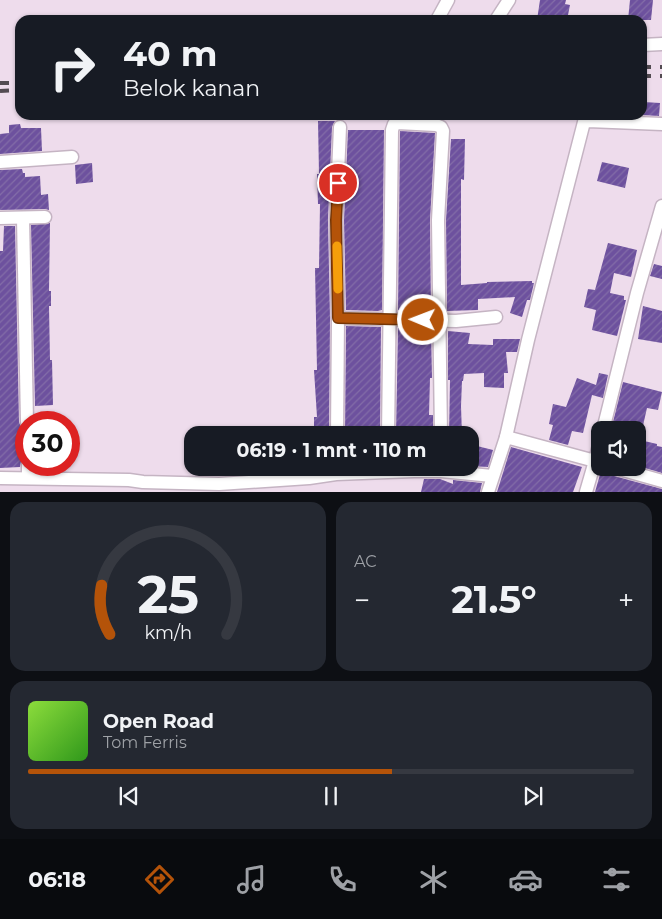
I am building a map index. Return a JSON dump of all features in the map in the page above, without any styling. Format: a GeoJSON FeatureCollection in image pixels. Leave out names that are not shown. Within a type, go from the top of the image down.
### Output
{"type":"FeatureCollection","features":[{"type":"Feature","properties":{"kind":"street"},"geometry":{"type":"LineString","coordinates":[[440,15],[448,0]]}},
{"type":"Feature","properties":{"kind":"street"},"geometry":{"type":"LineString","coordinates":[[499,15],[509,0]]}},
{"type":"Feature","properties":{"kind":"street"},"geometry":{"type":"LineString","coordinates":[[647,45],[662,44]]}},
{"type":"Feature","properties":{"kind":"street"},"geometry":{"type":"LineString","coordinates":[[488,492],[506,437],[528,340],[584,122],[662,124]]}},
{"type":"Feature","properties":{"kind":"street"},"geometry":{"type":"LineString","coordinates":[[388,426],[392,130],[394,124],[397,123],[436,124],[443,131],[438,220],[441,426]]}},
{"type":"Feature","properties":{"kind":"street"},"geometry":{"type":"LineString","coordinates":[[337,426],[336,220],[340,127]]}},
{"type":"Feature","properties":{"kind":"street"},"geometry":{"type":"LineString","coordinates":[[0,162],[72,157]]}},
{"type":"Feature","properties":{"kind":"street"},"geometry":{"type":"LineString","coordinates":[[605,421],[637,293],[662,206]]}},
{"type":"Feature","properties":{"kind":"street"},"geometry":{"type":"LineString","coordinates":[[0,218],[45,217]]}},
{"type":"Feature","properties":{"kind":"street"},"geometry":{"type":"LineString","coordinates":[[23,218],[27,411]]}},
{"type":"Feature","properties":{"kind":"street"},"geometry":{"type":"LineString","coordinates":[[338,318],[440,320],[496,317]]}},
{"type":"Feature","properties":{"kind":"street"},"geometry":{"type":"LineString","coordinates":[[506,437],[591,460]]}},
{"type":"Feature","properties":{"kind":"street"},"geometry":{"type":"LineString","coordinates":[[479,474],[492,476]]}},
{"type":"Feature","properties":{"kind":"street"},"geometry":{"type":"LineString","coordinates":[[0,478],[130,480],[157,487],[218,484],[308,485],[326,476]]}},
{"type":"Feature","properties":{"kind":"street"},"geometry":{"type":"LineString","coordinates":[[586,492],[592,476]]}},
{"type":"Feature","properties":{"kind":"street"},"geometry":{"type":"LineString","coordinates":[[644,476],[662,481]]}},
{"type":"Feature","properties":{"kind":"building"},"geometry":{"type":"Polygon","coordinates":[[[540,0],[566,0],[565,4],[570,5],[568,15],[538,15],[540,0]]]}},
{"type":"Feature","properties":{"kind":"building"},"geometry":{"type":"Polygon","coordinates":[[[630,0],[653,0],[651,20],[647,20],[647,15],[628,15],[630,0]]]}},
{"type":"Feature","properties":{"kind":"building"},"geometry":{"type":"Polygon","coordinates":[[[647,102],[660,103],[659,116],[647,115],[647,102]]]}},
{"type":"Feature","properties":{"kind":"building"},"geometry":{"type":"Polygon","coordinates":[[[318,121],[335,121],[332,127],[328,220],[329,426],[314,426],[314,417],[317,417],[314,370],[317,370],[315,268],[319,268],[320,204],[318,204],[317,174],[319,174],[318,121]]]}},
{"type":"Feature","properties":{"kind":"building"},"geometry":{"type":"Polygon","coordinates":[[[20,124],[21,128],[41,128],[42,151],[0,154],[0,134],[9,133],[9,125],[20,124]]]}},
{"type":"Feature","properties":{"kind":"building"},"geometry":{"type":"Polygon","coordinates":[[[348,130],[384,130],[382,310],[378,311],[346,310],[344,220],[348,130]]]}},
{"type":"Feature","properties":{"kind":"building"},"geometry":{"type":"Polygon","coordinates":[[[400,131],[435,133],[430,220],[431,311],[398,310],[400,131]]]}},
{"type":"Feature","properties":{"kind":"building"},"geometry":{"type":"Polygon","coordinates":[[[451,139],[465,139],[464,180],[461,179],[461,285],[487,282],[532,281],[534,283],[530,300],[527,300],[522,317],[510,313],[515,297],[478,299],[478,310],[447,311],[446,220],[451,139]]]}},
{"type":"Feature","properties":{"kind":"building"},"geometry":{"type":"Polygon","coordinates":[[[602,162],[629,168],[625,188],[597,181],[602,162]]]}},
{"type":"Feature","properties":{"kind":"building"},"geometry":{"type":"Polygon","coordinates":[[[92,163],[93,182],[76,184],[75,165],[92,163]]]}},
{"type":"Feature","properties":{"kind":"building"},"geometry":{"type":"Polygon","coordinates":[[[22,169],[25,177],[40,176],[41,195],[48,194],[49,210],[0,210],[0,170],[22,169]]]}},
{"type":"Feature","properties":{"kind":"building"},"geometry":{"type":"Polygon","coordinates":[[[50,223],[49,291],[51,291],[51,306],[49,306],[53,405],[35,406],[31,225],[50,223]]]}},
{"type":"Feature","properties":{"kind":"building"},"geometry":{"type":"Polygon","coordinates":[[[4,226],[15,226],[19,411],[15,411],[15,467],[0,468],[0,251],[3,251],[4,226]]]}},
{"type":"Feature","properties":{"kind":"building"},"geometry":{"type":"Polygon","coordinates":[[[608,243],[637,250],[631,277],[614,273],[610,293],[624,296],[624,300],[626,300],[617,336],[592,330],[596,310],[584,307],[588,289],[595,290],[608,243]]]}},
{"type":"Feature","properties":{"kind":"building"},"geometry":{"type":"Polygon","coordinates":[[[654,264],[662,266],[662,279],[650,276],[654,264]]]}},
{"type":"Feature","properties":{"kind":"building"},"geometry":{"type":"Polygon","coordinates":[[[643,306],[662,311],[662,343],[638,339],[643,306]]]}},
{"type":"Feature","properties":{"kind":"building"},"geometry":{"type":"Polygon","coordinates":[[[346,326],[381,327],[380,426],[345,426],[346,326]]]}},
{"type":"Feature","properties":{"kind":"building"},"geometry":{"type":"Polygon","coordinates":[[[398,328],[431,329],[432,378],[430,378],[429,415],[433,415],[433,426],[396,426],[398,328]]]}},
{"type":"Feature","properties":{"kind":"building"},"geometry":{"type":"Polygon","coordinates":[[[448,331],[470,333],[468,344],[493,345],[493,339],[520,339],[517,352],[506,352],[508,373],[504,373],[504,388],[484,387],[484,373],[464,374],[462,381],[462,426],[449,426],[450,380],[448,380],[448,331]]]}},
{"type":"Feature","properties":{"kind":"building"},"geometry":{"type":"Polygon","coordinates":[[[599,373],[608,375],[603,398],[592,395],[583,433],[572,431],[568,445],[549,440],[553,425],[549,424],[553,404],[566,407],[577,378],[596,385],[599,373]]]}},
{"type":"Feature","properties":{"kind":"building"},"geometry":{"type":"Polygon","coordinates":[[[623,382],[662,392],[658,410],[647,408],[644,421],[613,421],[623,382]]]}},
{"type":"Feature","properties":{"kind":"building"},"geometry":{"type":"Polygon","coordinates":[[[646,441],[662,447],[662,473],[646,468],[646,441]]]}},
{"type":"Feature","properties":{"kind":"building"},"geometry":{"type":"Polygon","coordinates":[[[479,446],[493,450],[488,467],[479,466],[479,446]]]}},
{"type":"Feature","properties":{"kind":"building"},"geometry":{"type":"Polygon","coordinates":[[[511,447],[582,467],[573,492],[497,492],[511,447]]]}},
{"type":"Feature","properties":{"kind":"building"},"geometry":{"type":"Polygon","coordinates":[[[600,476],[614,476],[662,489],[662,492],[595,492],[600,476]]]}},
{"type":"Feature","properties":{"kind":"building"},"geometry":{"type":"Polygon","coordinates":[[[424,479],[440,479],[453,484],[453,480],[482,483],[480,492],[421,492],[424,479]]]}},
{"type":"Feature","properties":{"kind":"railway"},"geometry":{"type":"LineString","coordinates":[[647,67],[662,67]]}},
{"type":"Feature","properties":{"kind":"railway"},"geometry":{"type":"LineString","coordinates":[[647,76],[662,76]]}},
{"type":"Feature","properties":{"kind":"railway"},"geometry":{"type":"LineString","coordinates":[[0,83],[15,83]]}},
{"type":"Feature","properties":{"kind":"railway"},"geometry":{"type":"LineString","coordinates":[[0,91],[15,90]]}},
{"type":"Feature","properties":{"kind":"slow traffic"},"geometry":{"type":"LineString","coordinates":[[337,246],[338,289]]}},
{"type":"Feature","properties":{"kind":"route"},"geometry":{"type":"LineString","coordinates":[[338,183],[336,220],[338,318],[423,320]]}}]}
